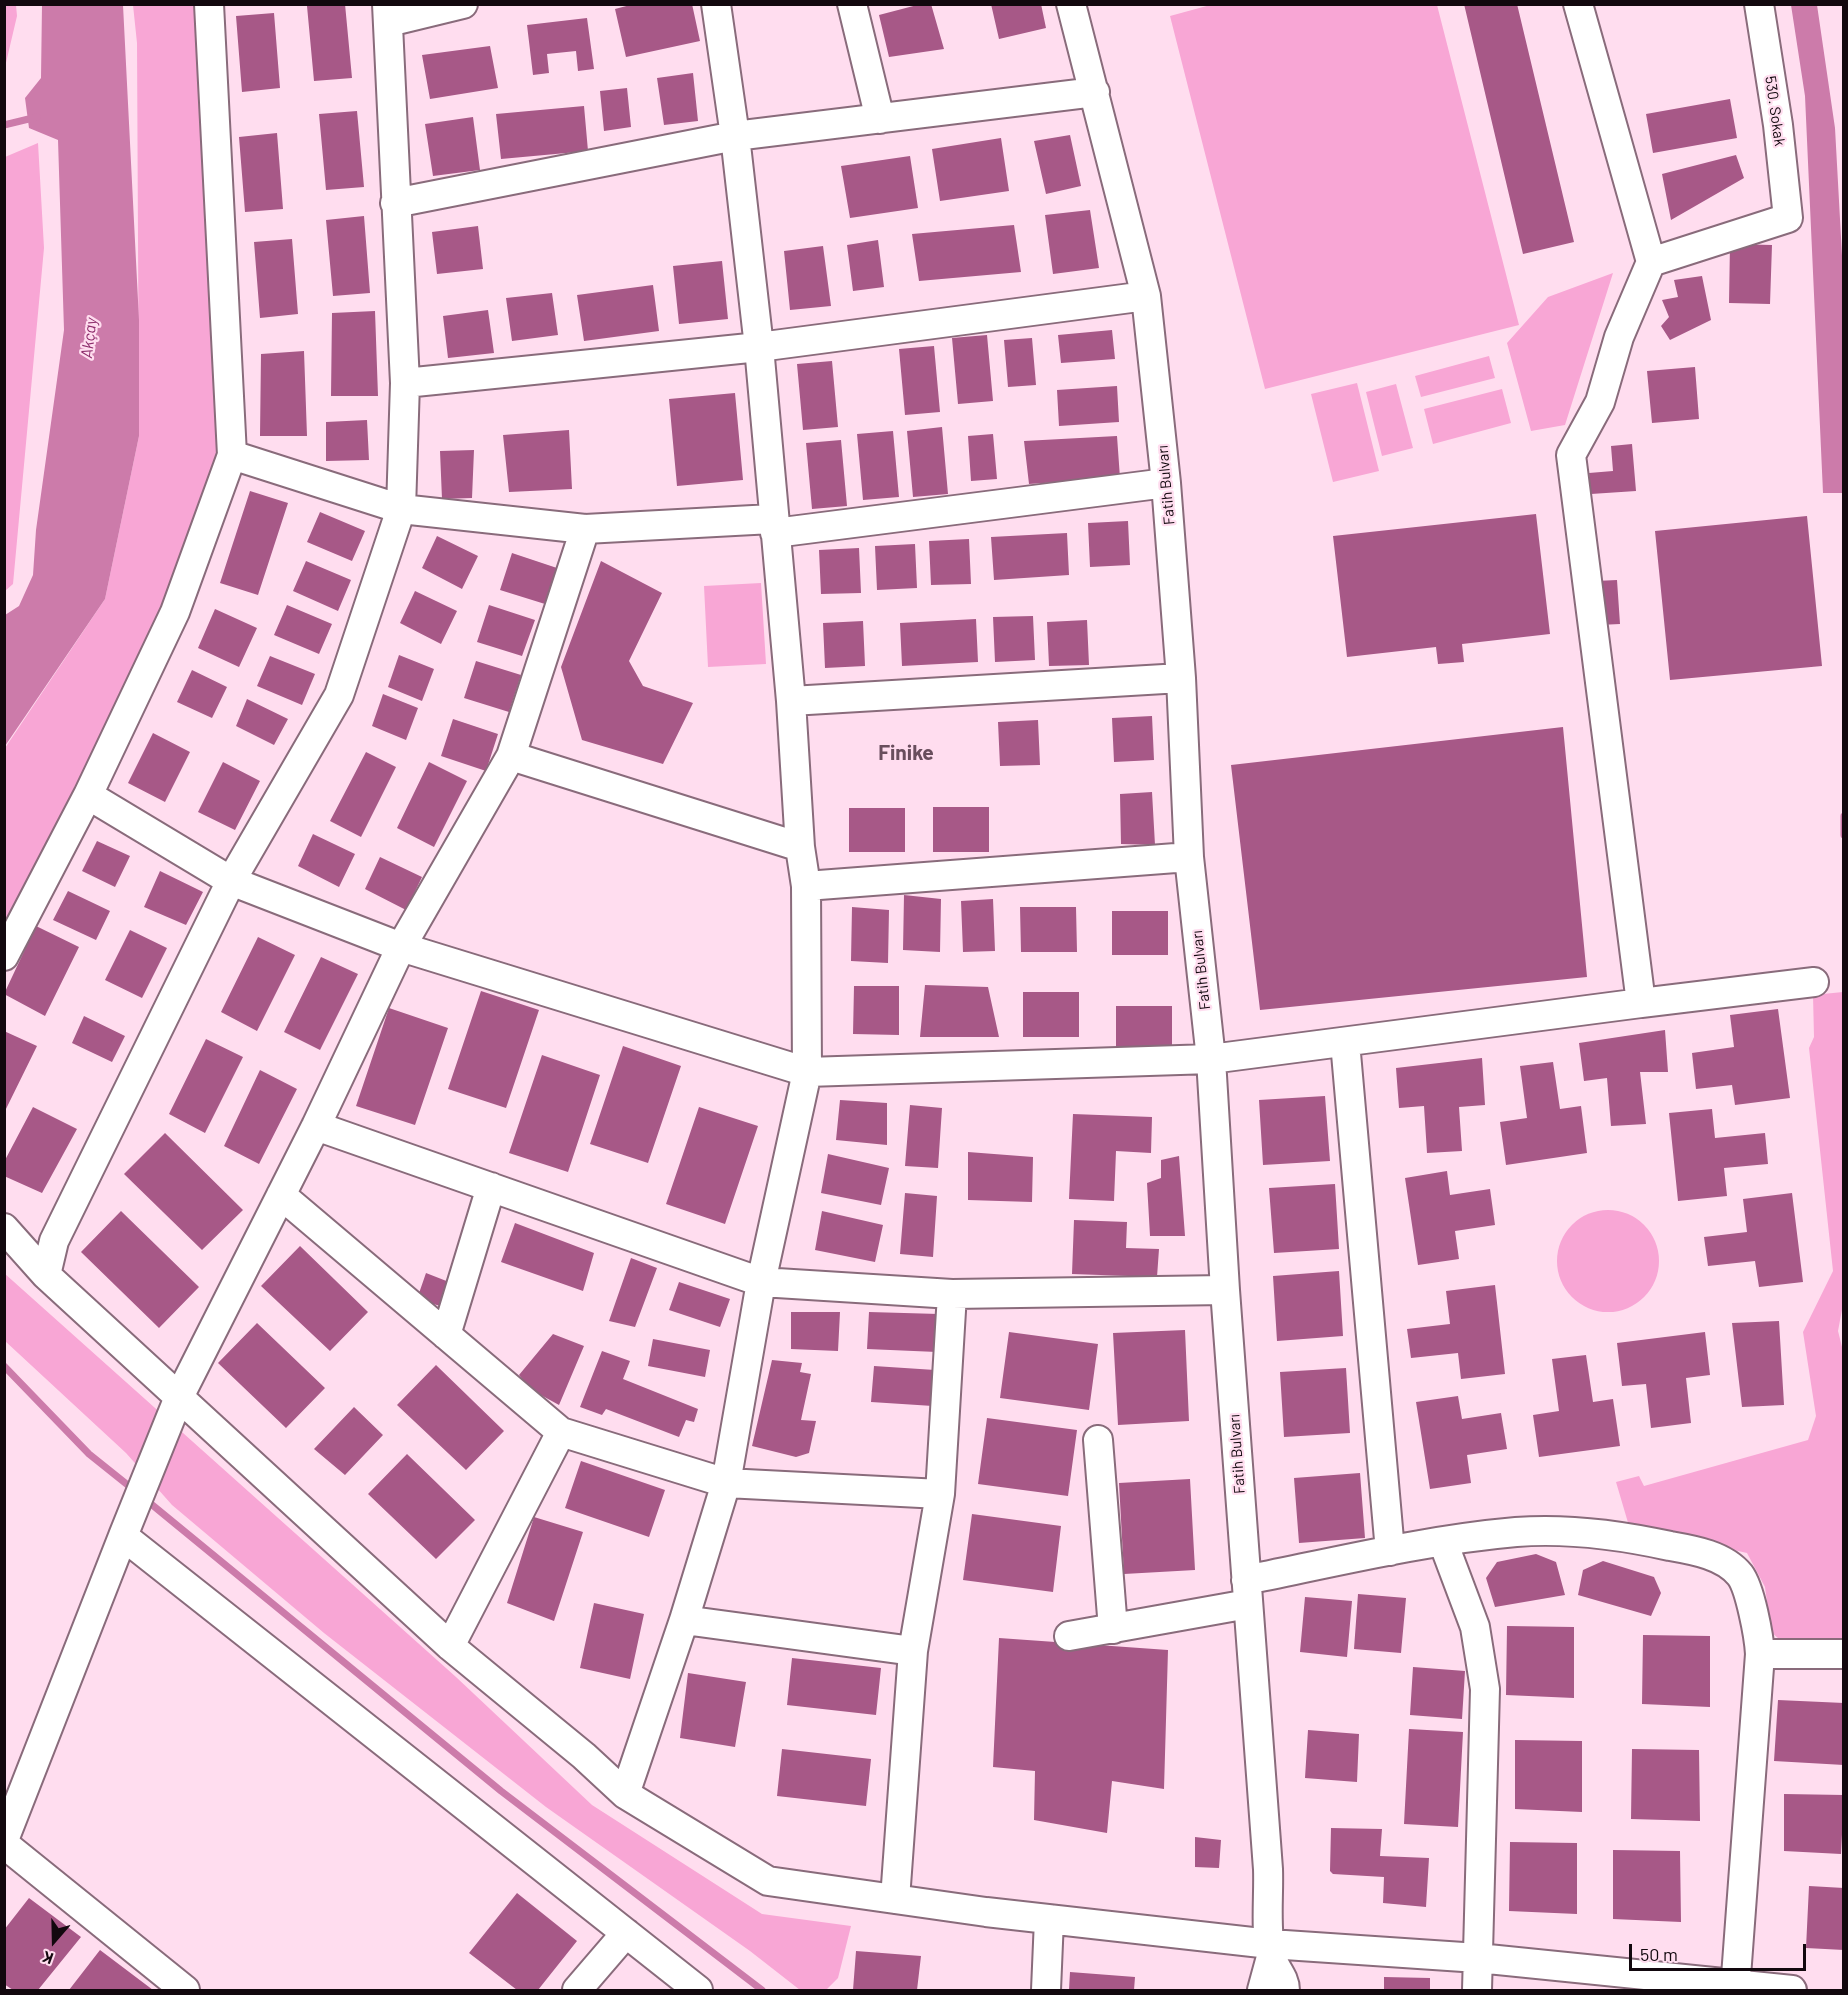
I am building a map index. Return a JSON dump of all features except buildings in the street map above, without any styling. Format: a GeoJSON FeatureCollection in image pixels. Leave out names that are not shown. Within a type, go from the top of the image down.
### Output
{"type":"FeatureCollection","features":[{"type":"Feature","properties":{"kind":"street"},"geometry":{"type":"LineString","coordinates":[[4,956],[88,795],[175,612],[232,454],[209,4]]}},
{"type":"Feature","properties":{"kind":"street"},"geometry":{"type":"LineString","coordinates":[[46,1275],[54,1241],[231,881],[339,695],[401,509],[405,383],[388,13],[464,4]]}},
{"type":"Feature","properties":{"kind":"street"},"geometry":{"type":"LineString","coordinates":[[625,1794],[684,1620],[726,1483],[761,1282],[807,1072],[806,886],[800,847],[790,701],[759,347],[735,136],[716,4]]}},
{"type":"Feature","properties":{"kind":"street"},"geometry":{"type":"LineString","coordinates":[[852,4],[880,119]]}},
{"type":"Feature","properties":{"kind":"street","name":"Fatih Bulvarı"},"geometry":{"type":"LineString","coordinates":[[1071,4],[1146,296],[1166,483],[1181,678],[1189,857],[1211,1059],[1225,1290],[1268,1869],[1270,1951]]}},
{"type":"Feature","properties":{"kind":"street"},"geometry":{"type":"LineString","coordinates":[[1578,4],[1651,262],[1619,337],[1600,402],[1571,455],[1641,1003]]}},
{"type":"Feature","properties":{"kind":"street","name":"530. Sokak"},"geometry":{"type":"LineString","coordinates":[[1651,262],[1788,218],[1778,125],[1760,4]]}},
{"type":"Feature","properties":{"kind":"street"},"geometry":{"type":"LineString","coordinates":[[396,203],[735,136],[1095,92]]}},
{"type":"Feature","properties":{"kind":"street"},"geometry":{"type":"LineString","coordinates":[[405,383],[759,347],[1146,296]]}},
{"type":"Feature","properties":{"kind":"street"},"geometry":{"type":"LineString","coordinates":[[232,454],[401,509],[585,530],[774,526],[1166,483]]}},
{"type":"Feature","properties":{"kind":"street"},"geometry":{"type":"LineString","coordinates":[[185,1990],[4,1842],[179,1397],[316,1126],[401,947],[511,756],[585,530]]}},
{"type":"Feature","properties":{"kind":"street"},"geometry":{"type":"LineString","coordinates":[[790,701],[1181,678]]}},
{"type":"Feature","properties":{"kind":"street"},"geometry":{"type":"LineString","coordinates":[[511,756],[800,847]]}},
{"type":"Feature","properties":{"kind":"street"},"geometry":{"type":"LineString","coordinates":[[88,795],[231,881],[401,947],[807,1072],[1211,1059],[1814,981]]}},
{"type":"Feature","properties":{"kind":"street"},"geometry":{"type":"LineString","coordinates":[[806,886],[1189,857]]}},
{"type":"Feature","properties":{"kind":"street"},"geometry":{"type":"LineString","coordinates":[[1345,1042],[1390,1551]]}},
{"type":"Feature","properties":{"kind":"street"},"geometry":{"type":"LineString","coordinates":[[316,1126],[761,1282],[952,1294],[1225,1290]]}},
{"type":"Feature","properties":{"kind":"street"},"geometry":{"type":"LineString","coordinates":[[446,1335],[491,1187]]}},
{"type":"Feature","properties":{"kind":"street"},"geometry":{"type":"LineString","coordinates":[[281,1195],[561,1432],[726,1483],[940,1494]]}},
{"type":"Feature","properties":{"kind":"street"},"geometry":{"type":"LineString","coordinates":[[4,1228],[46,1275]]}},
{"type":"Feature","properties":{"kind":"street"},"geometry":{"type":"LineString","coordinates":[[4,1239],[450,1646],[584,1756],[625,1794],[768,1881],[1270,1951],[1478,1958],[1736,1987],[1792,1990]]}},
{"type":"Feature","properties":{"kind":"street"},"geometry":{"type":"LineString","coordinates":[[895,1899],[913,1651],[940,1494],[952,1294]]}},
{"type":"Feature","properties":{"kind":"street"},"geometry":{"type":"LineString","coordinates":[[450,1646],[561,1432]]}},
{"type":"Feature","properties":{"kind":"street"},"geometry":{"type":"LineString","coordinates":[[1098,1440],[1113,1629]]}},
{"type":"Feature","properties":{"kind":"street"},"geometry":{"type":"LineString","coordinates":[[1069,1636],[1113,1629],[1390,1551],[1517,1532],[1615,1534],[1697,1551],[1727,1563],[1741,1576],[1758,1634],[1760,1654],[1736,1987]]}},
{"type":"Feature","properties":{"kind":"street"},"geometry":{"type":"LineString","coordinates":[[123,1536],[698,1990]]}},
{"type":"Feature","properties":{"kind":"street"},"geometry":{"type":"LineString","coordinates":[[1443,1542],[1475,1627],[1485,1689],[1477,1990]]}},
{"type":"Feature","properties":{"kind":"street"},"geometry":{"type":"LineString","coordinates":[[684,1620],[913,1651]]}},
{"type":"Feature","properties":{"kind":"street"},"geometry":{"type":"LineString","coordinates":[[1760,1654],[1844,1654]]}},
{"type":"Feature","properties":{"kind":"street"},"geometry":{"type":"LineString","coordinates":[[1046,1990],[1049,1919]]}},
{"type":"Feature","properties":{"kind":"street"},"geometry":{"type":"LineString","coordinates":[[577,1990],[626,1933]]}},
{"type":"Feature","properties":{"kind":"street"},"geometry":{"type":"LineString","coordinates":[[1262,1990],[1270,1951]]}},
{"type":"Feature","properties":{"kind":"street"},"geometry":{"type":"LineString","coordinates":[[1270,1951],[1285,1983],[1285,1990]]}},
{"type":"Feature","properties":{"kind":"shaded area"},"geometry":{"type":"Polygon","coordinates":[[[5,4],[16,5],[17,16],[5,67],[5,4]]]}},
{"type":"Feature","properties":{"kind":"shaded area"},"geometry":{"type":"Polygon","coordinates":[[[1214,4],[1437,5],[1519,325],[1265,389],[1170,16],[1214,4]]]}},
{"type":"Feature","properties":{"kind":"shaded area"},"geometry":{"type":"Polygon","coordinates":[[[133,5],[209,5],[232,455],[5,956],[5,748],[105,599],[139,436],[137,43],[133,5]]]}},
{"type":"Feature","properties":{"kind":"shaded area"},"geometry":{"type":"Polygon","coordinates":[[[38,143],[44,248],[13,584],[5,591],[5,157],[38,143]]]}},
{"type":"Feature","properties":{"kind":"shaded area"},"geometry":{"type":"Polygon","coordinates":[[[1613,273],[1565,425],[1531,431],[1507,343],[1548,297],[1613,273]]]}},
{"type":"Feature","properties":{"kind":"shaded area"},"geometry":{"type":"Polygon","coordinates":[[[1489,356],[1495,378],[1421,397],[1415,376],[1489,356]]]}},
{"type":"Feature","properties":{"kind":"shaded area"},"geometry":{"type":"Polygon","coordinates":[[[1357,383],[1379,471],[1333,482],[1311,394],[1357,383]]]}},
{"type":"Feature","properties":{"kind":"shaded area"},"geometry":{"type":"Polygon","coordinates":[[[1396,384],[1413,448],[1382,456],[1366,392],[1396,384]]]}},
{"type":"Feature","properties":{"kind":"shaded area"},"geometry":{"type":"Polygon","coordinates":[[[1502,389],[1511,423],[1433,444],[1424,409],[1502,389]]]}},
{"type":"Feature","properties":{"kind":"shaded area"},"geometry":{"type":"Polygon","coordinates":[[[761,583],[766,664],[708,667],[704,586],[761,583]]]}},
{"type":"Feature","properties":{"kind":"shaded area"},"geometry":{"type":"Polygon","coordinates":[[[1843,992],[1844,1299],[1838,1331],[1844,1355],[1843,1638],[1779,1639],[1771,1632],[1765,1587],[1747,1553],[1629,1526],[1616,1482],[1639,1476],[1644,1486],[1808,1440],[1816,1416],[1803,1332],[1833,1271],[1809,1048],[1814,1037],[1813,995],[1843,992]]]}},
{"type":"Feature","properties":{"kind":"shaded area"},"geometry":{"type":"Polygon","coordinates":[[[1608,1210],[1627,1214],[1644,1225],[1655,1242],[1659,1261],[1655,1280],[1644,1297],[1627,1308],[1608,1312],[1589,1308],[1572,1297],[1561,1280],[1557,1261],[1561,1242],[1572,1225],[1589,1214],[1608,1210]]]}},
{"type":"Feature","properties":{"kind":"shaded area"},"geometry":{"type":"Polygon","coordinates":[[[4,1273],[456,1677],[592,1805],[762,1914],[851,1926],[838,1978],[826,1990],[800,1990],[750,1951],[546,1807],[324,1633],[172,1505],[126,1453],[5,1341],[4,1273]]]}},
{"type":"Feature","properties":{"kind":"water","name":"Akçay"},"geometry":{"type":"Polygon","coordinates":[[[42,5],[123,5],[139,320],[139,436],[105,599],[5,746],[5,615],[19,606],[33,575],[36,530],[64,330],[58,140],[29,128],[25,98],[41,78],[42,5]]]}},
{"type":"Feature","properties":{"kind":"water"},"geometry":{"type":"Polygon","coordinates":[[[1791,5],[1817,5],[1835,128],[1844,292],[1843,493],[1823,493],[1805,96],[1791,5]]]}},
{"type":"Feature","properties":{"kind":"waterway"},"geometry":{"type":"LineString","coordinates":[[4,125],[37,117]]}},
{"type":"Feature","properties":{"kind":"waterway"},"geometry":{"type":"LineString","coordinates":[[1844,816],[1844,835]]}},
{"type":"Feature","properties":{"kind":"waterway"},"geometry":{"type":"LineString","coordinates":[[4,1366],[89,1454],[134,1490]]}},
{"type":"Feature","properties":{"kind":"waterway"},"geometry":{"type":"LineString","coordinates":[[145,1499],[501,1791],[762,1990]]}},
{"type":"Feature","properties":{"kind":"district","name":"Finike"},"geometry":{"type":"Point","coordinates":[906,753]}}]}
